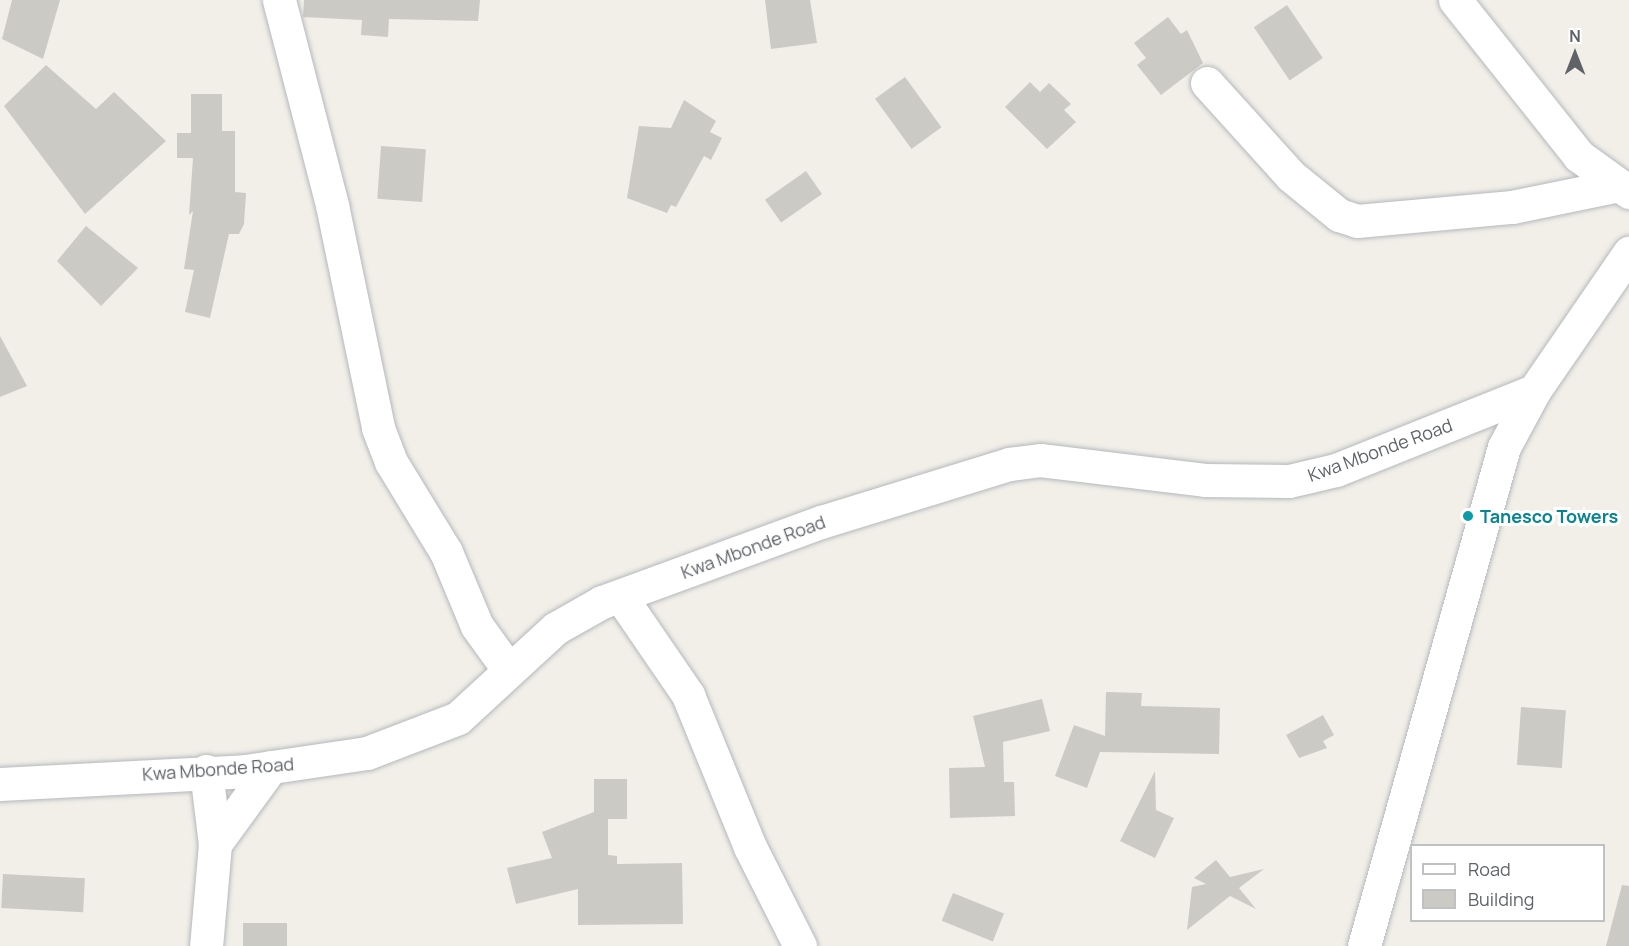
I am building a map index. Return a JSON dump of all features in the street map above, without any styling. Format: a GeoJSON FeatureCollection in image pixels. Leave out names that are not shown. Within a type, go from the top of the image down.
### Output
{"type":"FeatureCollection","features":[{"type":"Feature","properties":{"kind":"street"},"geometry":{"type":"LineString","coordinates":[[279,0],[332,204],[378,428],[391,462],[446,552],[477,626],[508,669]]}},
{"type":"Feature","properties":{"kind":"street"},"geometry":{"type":"LineString","coordinates":[[1455,0],[1579,156],[1622,189]]}},
{"type":"Feature","properties":{"kind":"street"},"geometry":{"type":"LineString","coordinates":[[1208,83],[1291,176],[1339,215],[1357,221],[1512,207],[1622,189]]}},
{"type":"Feature","properties":{"kind":"street"},"geometry":{"type":"LineString","coordinates":[[1364,946],[1490,485],[1534,391],[1629,253]]}},
{"type":"Feature","properties":{"kind":"street","name":"Kwa Mbonde Road"},"geometry":{"type":"LineString","coordinates":[[0,784],[271,767],[367,753],[447,723],[468,711],[508,669],[556,628],[621,597],[821,522],[1009,464],[1068,460],[1193,479],[1288,482],[1336,470],[1534,391]]}},
{"type":"Feature","properties":{"kind":"street"},"geometry":{"type":"LineString","coordinates":[[621,597],[688,694],[750,848],[800,946]]}},
{"type":"Feature","properties":{"kind":"street"},"geometry":{"type":"LineString","coordinates":[[215,844],[271,767]]}},
{"type":"Feature","properties":{"kind":"street"},"geometry":{"type":"LineString","coordinates":[[206,771],[215,844],[206,946]]}},
{"type":"Feature","properties":{"kind":"building"},"geometry":{"type":"Polygon","coordinates":[[[12,0],[60,0],[43,59],[2,39],[12,0]]]}},
{"type":"Feature","properties":{"kind":"building"},"geometry":{"type":"Polygon","coordinates":[[[304,0],[480,0],[478,21],[389,19],[388,37],[361,35],[362,20],[303,17],[304,0]]]}},
{"type":"Feature","properties":{"kind":"building"},"geometry":{"type":"Polygon","coordinates":[[[765,0],[810,0],[817,43],[771,49],[765,0]]]}},
{"type":"Feature","properties":{"kind":"building"},"geometry":{"type":"Polygon","coordinates":[[[1287,5],[1323,58],[1290,80],[1254,27],[1287,5]]]}},
{"type":"Feature","properties":{"kind":"building"},"geometry":{"type":"Polygon","coordinates":[[[1168,17],[1181,34],[1187,30],[1203,63],[1161,95],[1137,65],[1146,58],[1134,43],[1168,17]]]}},
{"type":"Feature","properties":{"kind":"building"},"geometry":{"type":"Polygon","coordinates":[[[46,65],[96,109],[114,92],[166,141],[85,214],[4,106],[46,65]]]}},
{"type":"Feature","properties":{"kind":"building"},"geometry":{"type":"Polygon","coordinates":[[[905,77],[941,127],[912,149],[875,99],[905,77]]]}},
{"type":"Feature","properties":{"kind":"building"},"geometry":{"type":"Polygon","coordinates":[[[1030,82],[1040,92],[1049,83],[1071,104],[1064,110],[1076,122],[1047,149],[1005,107],[1030,82]]]}},
{"type":"Feature","properties":{"kind":"building"},"geometry":{"type":"Polygon","coordinates":[[[191,94],[222,94],[222,131],[235,131],[235,192],[246,193],[244,224],[239,234],[229,234],[210,318],[185,312],[194,270],[184,269],[193,211],[189,215],[193,158],[177,158],[177,133],[191,133],[191,94]]]}},
{"type":"Feature","properties":{"kind":"building"},"geometry":{"type":"Polygon","coordinates":[[[684,100],[716,121],[710,132],[722,138],[711,160],[704,156],[676,207],[671,205],[667,213],[627,198],[639,126],[671,128],[684,100]]]}},
{"type":"Feature","properties":{"kind":"building"},"geometry":{"type":"Polygon","coordinates":[[[381,146],[426,149],[422,202],[377,199],[381,146]]]}},
{"type":"Feature","properties":{"kind":"building"},"geometry":{"type":"Polygon","coordinates":[[[806,171],[822,194],[781,223],[765,200],[806,171]]]}},
{"type":"Feature","properties":{"kind":"building"},"geometry":{"type":"Polygon","coordinates":[[[86,226],[138,268],[101,306],[57,261],[86,226]]]}},
{"type":"Feature","properties":{"kind":"building"},"geometry":{"type":"Polygon","coordinates":[[[0,336],[27,386],[0,397],[0,336]]]}},
{"type":"Feature","properties":{"kind":"building"},"geometry":{"type":"Polygon","coordinates":[[[1106,692],[1142,693],[1141,706],[1220,708],[1219,754],[1100,752],[1087,788],[1055,776],[1074,725],[1105,736],[1106,692]]]}},
{"type":"Feature","properties":{"kind":"building"},"geometry":{"type":"Polygon","coordinates":[[[1042,699],[1050,731],[1003,742],[1004,782],[1014,782],[1015,816],[950,818],[949,768],[985,767],[973,716],[1042,699]]]}},
{"type":"Feature","properties":{"kind":"building"},"geometry":{"type":"Polygon","coordinates":[[[1521,707],[1566,710],[1562,768],[1517,765],[1521,707]]]}},
{"type":"Feature","properties":{"kind":"building"},"geometry":{"type":"Polygon","coordinates":[[[1323,715],[1334,735],[1323,741],[1327,748],[1299,758],[1286,735],[1323,715]]]}},
{"type":"Feature","properties":{"kind":"building"},"geometry":{"type":"Polygon","coordinates":[[[1155,771],[1156,810],[1174,818],[1155,858],[1120,841],[1155,771]]]}},
{"type":"Feature","properties":{"kind":"building"},"geometry":{"type":"Polygon","coordinates":[[[594,779],[627,779],[627,819],[608,819],[608,855],[617,856],[617,864],[682,863],[683,924],[578,925],[578,889],[516,904],[507,868],[552,858],[542,832],[594,812],[594,779]]]}},
{"type":"Feature","properties":{"kind":"building"},"geometry":{"type":"Polygon","coordinates":[[[1216,860],[1230,877],[1264,869],[1239,888],[1256,909],[1230,896],[1187,930],[1192,887],[1206,884],[1194,878],[1216,860]]]}},
{"type":"Feature","properties":{"kind":"building"},"geometry":{"type":"Polygon","coordinates":[[[3,874],[85,878],[83,912],[1,908],[3,874]]]}},
{"type":"Feature","properties":{"kind":"building"},"geometry":{"type":"Polygon","coordinates":[[[1622,885],[1629,886],[1629,946],[1606,946],[1622,885]]]}},
{"type":"Feature","properties":{"kind":"building"},"geometry":{"type":"Polygon","coordinates":[[[953,893],[1004,914],[993,941],[942,921],[953,893]]]}},
{"type":"Feature","properties":{"kind":"building"},"geometry":{"type":"Polygon","coordinates":[[[243,923],[287,923],[287,946],[243,946],[243,923]]]}},
{"type":"Feature","properties":{"kind":"place","name":"Tanesco Towers"},"geometry":{"type":"Point","coordinates":[1468,516]}}]}
